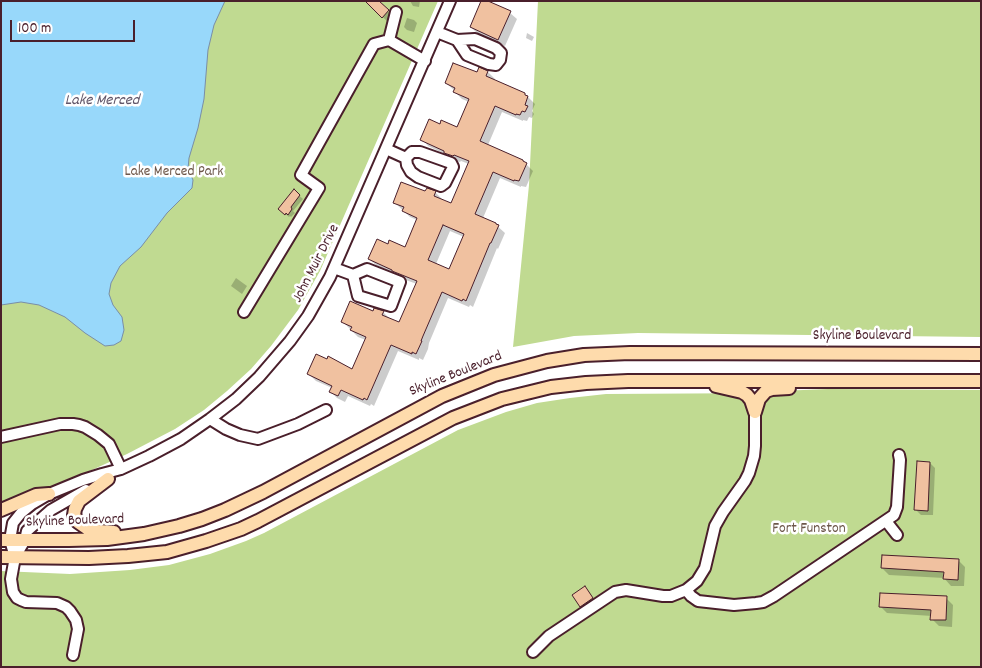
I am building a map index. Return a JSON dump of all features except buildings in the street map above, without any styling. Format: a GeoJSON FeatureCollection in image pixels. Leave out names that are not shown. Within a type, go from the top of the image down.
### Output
{"type":"FeatureCollection","features":[{"type":"Feature","properties":{"kind":"main road","name":"Skyline Boulevard"},"geometry":{"type":"LineString","coordinates":[[6,540],[89,540],[125,537],[179,526],[225,510],[263,492],[442,396],[494,375],[547,361],[630,353],[981,354]]}},
{"type":"Feature","properties":{"kind":"main road"},"geometry":{"type":"LineString","coordinates":[[697,380],[742,392],[751,400],[755,412]]}},
{"type":"Feature","properties":{"kind":"main road"},"geometry":{"type":"LineString","coordinates":[[1,557],[79,558],[128,556],[167,552],[223,536],[258,521],[437,425],[494,402],[534,391],[586,383],[620,381],[981,381]]}},
{"type":"Feature","properties":{"kind":"main road"},"geometry":{"type":"LineString","coordinates":[[755,412],[759,399],[766,391],[772,389],[797,388],[848,381]]}},
{"type":"Feature","properties":{"kind":"main road"},"geometry":{"type":"LineString","coordinates":[[108,479],[76,505],[74,515],[78,522],[84,527],[93,530],[144,534]]}},
{"type":"Feature","properties":{"kind":"main road"},"geometry":{"type":"LineString","coordinates":[[1,510],[36,495],[49,494]]}},
{"type":"Feature","properties":{"kind":"street","name":"John Muir Drive"},"geometry":{"type":"LineString","coordinates":[[15,557],[25,540],[27,531],[51,510],[108,479],[122,469],[165,448],[210,419],[247,388],[280,354],[308,316],[334,268],[450,1]]}},
{"type":"Feature","properties":{"kind":"street"},"geometry":{"type":"LineString","coordinates":[[390,40],[396,12]]}},
{"type":"Feature","properties":{"kind":"street"},"geometry":{"type":"LineString","coordinates":[[437,32],[457,40]]}},
{"type":"Feature","properties":{"kind":"street"},"geometry":{"type":"LineString","coordinates":[[244,312],[319,188],[302,175],[374,44],[390,40],[425,61]]}},
{"type":"Feature","properties":{"kind":"street"},"geometry":{"type":"LineString","coordinates":[[386,149],[406,158]]}},
{"type":"Feature","properties":{"kind":"street"},"geometry":{"type":"LineString","coordinates":[[334,268],[353,275],[367,269],[400,282],[391,306],[358,296],[353,275]]}},
{"type":"Feature","properties":{"kind":"street"},"geometry":{"type":"LineString","coordinates":[[210,419],[240,435],[258,439],[298,424],[326,410]]}},
{"type":"Feature","properties":{"kind":"street"},"geometry":{"type":"LineString","coordinates":[[533,652],[549,636],[615,592],[626,590],[671,596],[692,586],[702,575],[705,568],[715,526],[749,473],[755,446],[755,412]]}},
{"type":"Feature","properties":{"kind":"street"},"geometry":{"type":"LineString","coordinates":[[1,437],[60,424],[79,425],[92,431],[109,444],[122,469]]}},
{"type":"Feature","properties":{"kind":"street"},"geometry":{"type":"LineString","coordinates":[[686,590],[694,599],[726,604],[742,605],[763,602],[774,596],[894,515],[897,507],[899,455]]}},
{"type":"Feature","properties":{"kind":"street","name":"John Muir Drive"},"geometry":{"type":"LineString","coordinates":[[6,540],[21,513],[32,504],[49,494],[92,477],[122,469]]}},
{"type":"Feature","properties":{"kind":"street"},"geometry":{"type":"LineString","coordinates":[[886,521],[897,535]]}},
{"type":"Feature","properties":{"kind":"street"},"geometry":{"type":"LineString","coordinates":[[6,540],[15,557],[11,583],[13,592],[18,598],[26,602],[62,604],[73,615],[78,629],[73,655]]}},
{"type":"Feature","properties":{"kind":"green space","name":"Lake Merced Park"},"geometry":{"type":"Polygon","coordinates":[[[1,1],[438,1],[320,271],[298,310],[271,346],[251,369],[227,391],[204,410],[175,429],[127,454],[35,496],[1,508],[1,1]]]}},
{"type":"Feature","properties":{"kind":"green space"},"geometry":{"type":"Polygon","coordinates":[[[538,1],[981,1],[981,337],[638,333],[574,336],[513,347],[529,185],[538,1]]]}},
{"type":"Feature","properties":{"kind":"green space","name":"Fort Funston"},"geometry":{"type":"Polygon","coordinates":[[[828,389],[981,390],[981,667],[1,667],[1,571],[70,574],[130,570],[169,565],[210,554],[264,533],[458,430],[506,412],[537,403],[606,394],[774,393],[779,391],[828,389]]]}},
{"type":"Feature","properties":{"kind":"water","name":"Lake Merced"},"geometry":{"type":"Polygon","coordinates":[[[1,1],[225,1],[214,25],[208,50],[204,99],[189,158],[188,169],[193,180],[192,188],[167,213],[141,247],[120,266],[111,283],[109,294],[113,305],[122,317],[124,330],[121,341],[114,345],[105,346],[65,317],[39,305],[21,302],[1,305],[1,1]]]}}]}
